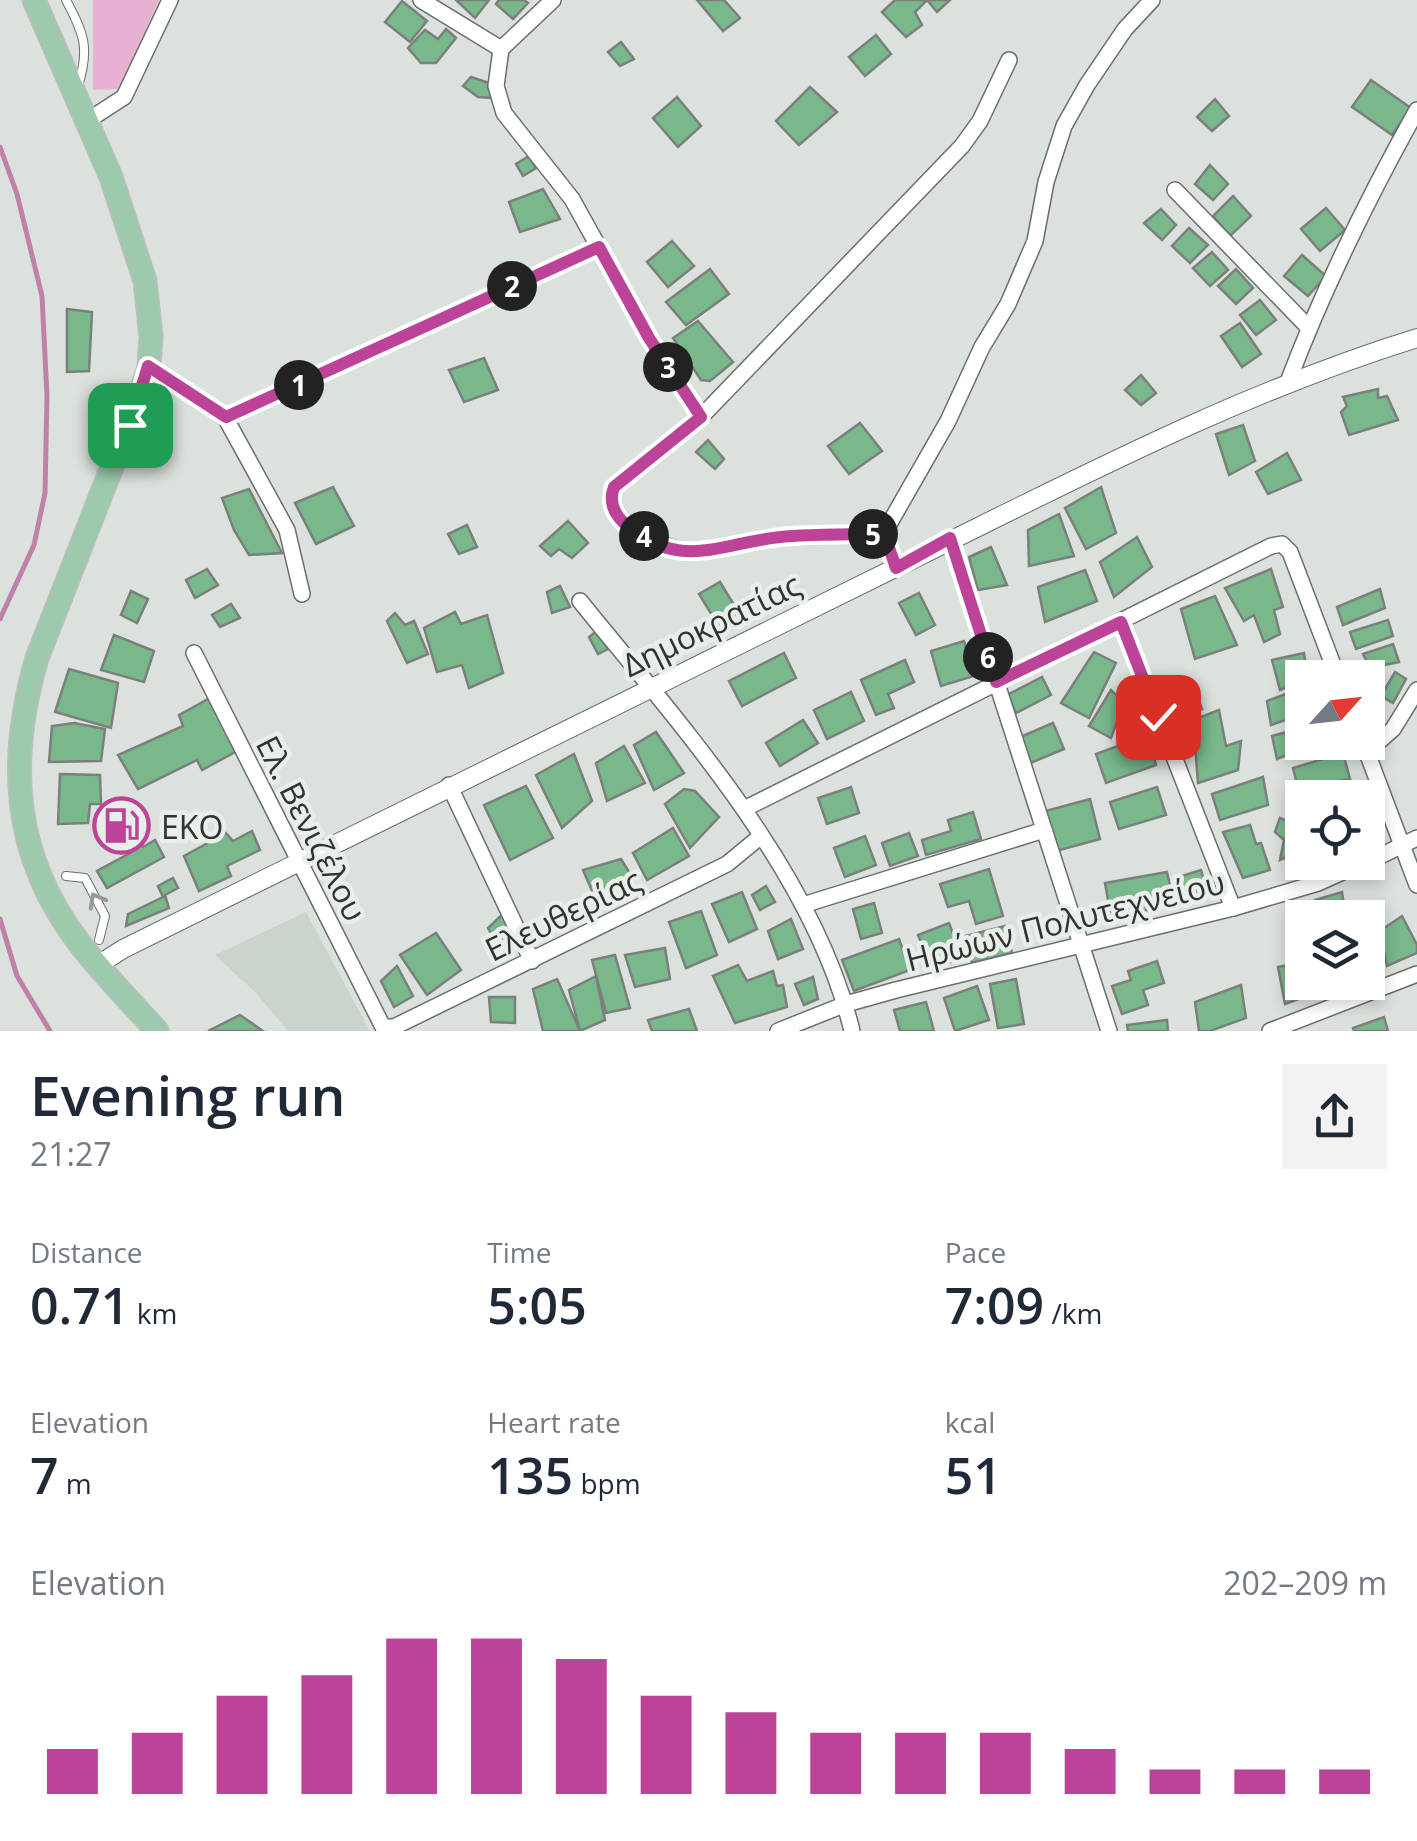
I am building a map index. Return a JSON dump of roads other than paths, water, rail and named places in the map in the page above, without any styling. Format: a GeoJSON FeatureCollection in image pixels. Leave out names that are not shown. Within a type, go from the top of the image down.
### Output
{"type":"FeatureCollection","features":[{"type":"Feature","properties":{"kind":"main road"},"geometry":{"type":"LineString","coordinates":[[34,0],[110,177],[145,280],[151,337],[148,366],[130,425],[36,658],[19,735],[20,802],[34,859],[63,920],[157,1031]]}},
{"type":"Feature","properties":{"kind":"street"},"geometry":{"type":"LineString","coordinates":[[86,121],[124,97],[170,0]]}},
{"type":"Feature","properties":{"kind":"street"},"geometry":{"type":"LineString","coordinates":[[421,0],[501,49]]}},
{"type":"Feature","properties":{"kind":"street"},"geometry":{"type":"LineString","coordinates":[[553,0],[501,49],[496,86],[504,113],[572,198],[649,338],[701,417]]}},
{"type":"Feature","properties":{"kind":"street"},"geometry":{"type":"LineString","coordinates":[[896,568],[884,533],[1008,304],[1034,240],[1046,182],[1064,126],[1086,85],[1125,29],[1152,0]]}},
{"type":"Feature","properties":{"kind":"street"},"geometry":{"type":"LineString","coordinates":[[884,533],[779,537],[698,552],[662,546],[630,528],[617,516],[611,496],[614,487],[701,417],[962,146],[980,121],[1009,60]]}},
{"type":"Feature","properties":{"kind":"street"},"geometry":{"type":"LineString","coordinates":[[1288,382],[1308,327],[1362,210],[1417,110]]}},
{"type":"Feature","properties":{"kind":"street"},"geometry":{"type":"LineString","coordinates":[[1176,190],[1308,327]]}},
{"type":"Feature","properties":{"kind":"street"},"geometry":{"type":"LineString","coordinates":[[226,417],[599,247]]}},
{"type":"Feature","properties":{"kind":"street","name":"Δημοκρατίας"},"geometry":{"type":"LineString","coordinates":[[98,965],[449,784],[896,568],[950,538],[1288,382],[1416,337]]}},
{"type":"Feature","properties":{"kind":"street"},"geometry":{"type":"LineString","coordinates":[[148,366],[226,417],[287,530],[302,594]]}},
{"type":"Feature","properties":{"kind":"street"},"geometry":{"type":"LineString","coordinates":[[950,538],[1109,1031]]}},
{"type":"Feature","properties":{"kind":"street"},"geometry":{"type":"LineString","coordinates":[[744,809],[1271,546],[1282,544],[1290,552],[1331,660]]}},
{"type":"Feature","properties":{"kind":"street"},"geometry":{"type":"LineString","coordinates":[[580,601],[744,809],[802,905],[846,1004],[852,1031]]}},
{"type":"Feature","properties":{"kind":"street"},"geometry":{"type":"LineString","coordinates":[[1121,622],[1233,908]]}},
{"type":"Feature","properties":{"kind":"street","name":"Ελ. Βενιζέλου"},"geometry":{"type":"LineString","coordinates":[[194,653],[383,1027]]}},
{"type":"Feature","properties":{"kind":"street"},"geometry":{"type":"LineString","coordinates":[[1385,734],[1393,729],[1417,690]]}},
{"type":"Feature","properties":{"kind":"street"},"geometry":{"type":"LineString","coordinates":[[1370,760],[1417,885]]}},
{"type":"Feature","properties":{"kind":"street"},"geometry":{"type":"LineString","coordinates":[[449,784],[532,960]]}},
{"type":"Feature","properties":{"kind":"street"},"geometry":{"type":"LineString","coordinates":[[802,905],[1044,830]]}},
{"type":"Feature","properties":{"kind":"street","name":"Ελευθερίας"},"geometry":{"type":"LineString","coordinates":[[383,1027],[394,1027],[726,864],[761,836]]}},
{"type":"Feature","properties":{"kind":"street","name":"Ηρώων Πολυτεχνείου"},"geometry":{"type":"LineString","coordinates":[[1385,854],[1417,838]]}},
{"type":"Feature","properties":{"kind":"street","name":"Ηρώων Πολυτεχνείου"},"geometry":{"type":"LineString","coordinates":[[778,1031],[846,1004],[1233,908],[1325,880]]}},
{"type":"Feature","properties":{"kind":"street"},"geometry":{"type":"LineString","coordinates":[[1270,1031],[1417,974]]}},
{"type":"Feature","properties":{"kind":"lane"},"geometry":{"type":"LineString","coordinates":[[66,0],[85,42],[84,66],[75,95]]}},
{"type":"Feature","properties":{"kind":"lane"},"geometry":{"type":"LineString","coordinates":[[66,876],[85,878],[105,916],[98,940]]}},
{"type":"Feature","properties":{"kind":"waterway"},"geometry":{"type":"LineString","coordinates":[[0,147],[17,194],[42,296],[47,396],[45,493],[34,545],[0,619]]}},
{"type":"Feature","properties":{"kind":"waterway"},"geometry":{"type":"LineString","coordinates":[[0,919],[17,976],[50,1031]]}},
{"type":"Feature","properties":{"kind":"place","name":"EKO"},"geometry":{"type":"Point","coordinates":[122,826]}}]}
